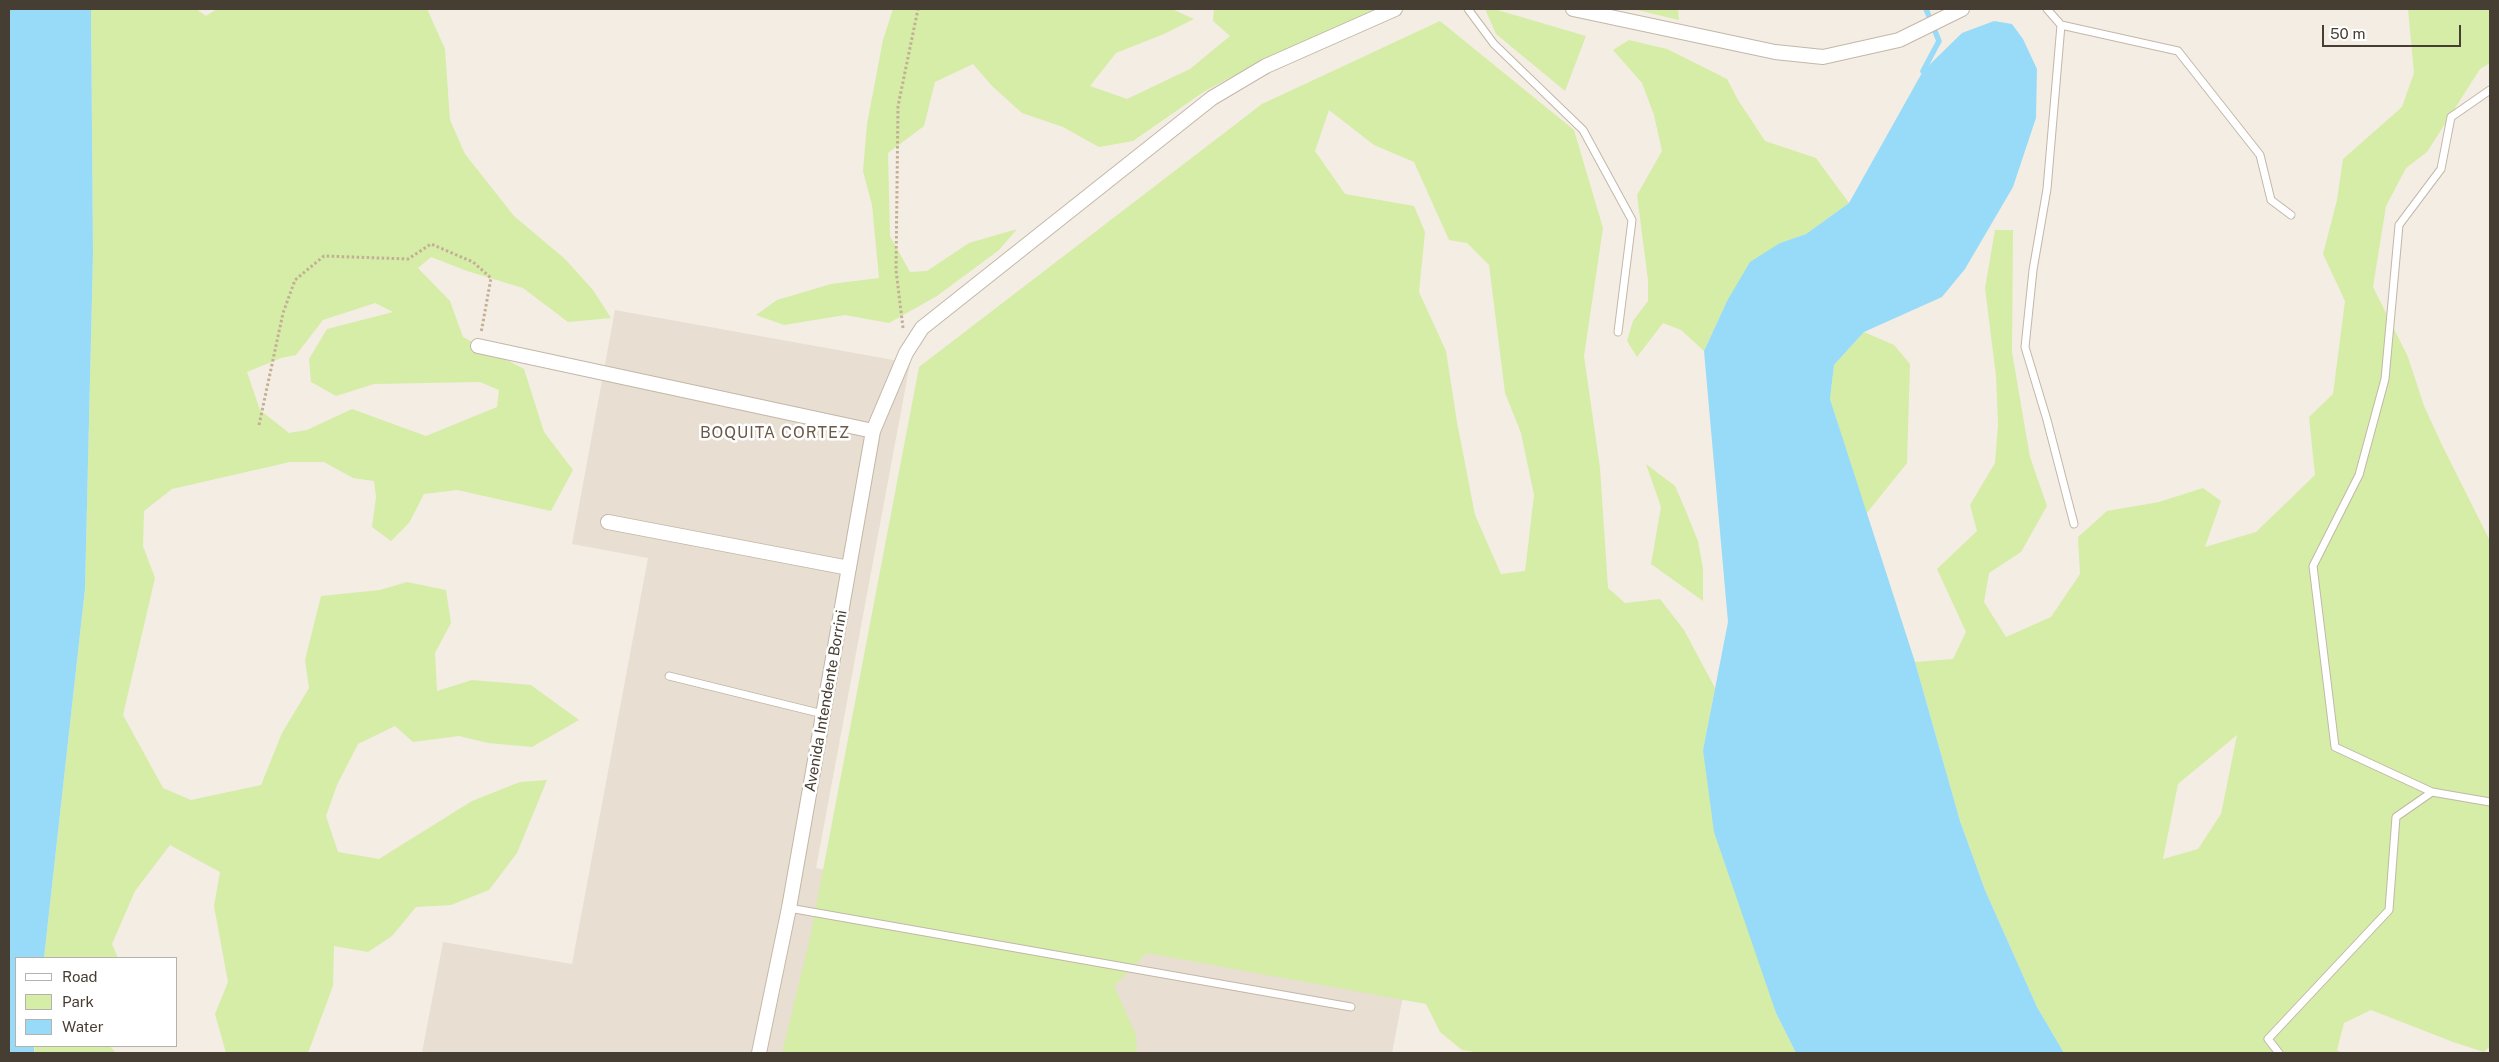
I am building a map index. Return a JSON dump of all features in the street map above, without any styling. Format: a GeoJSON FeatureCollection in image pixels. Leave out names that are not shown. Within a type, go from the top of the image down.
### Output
{"type":"FeatureCollection","features":[{"type":"Feature","properties":{"kind":"street","name":"Avenida Intendente Borrini"},"geometry":{"type":"LineString","coordinates":[[759,1053],[789,908],[873,431],[906,353],[922,328],[1212,98],[1266,66],[1394,9]]}},
{"type":"Feature","properties":{"kind":"street"},"geometry":{"type":"LineString","coordinates":[[1574,9],[1775,52],[1823,57],[1899,40],[1957,11]]}},
{"type":"Feature","properties":{"kind":"street"},"geometry":{"type":"LineString","coordinates":[[478,346],[873,431]]}},
{"type":"Feature","properties":{"kind":"street"},"geometry":{"type":"LineString","coordinates":[[608,522],[849,568]]}},
{"type":"Feature","properties":{"kind":"lane"},"geometry":{"type":"LineString","coordinates":[[1468,9],[1494,44],[1583,130],[1632,220],[1618,332]]}},
{"type":"Feature","properties":{"kind":"lane"},"geometry":{"type":"LineString","coordinates":[[2047,9],[2061,25],[2178,51],[2260,155],[2271,200],[2291,215]]}},
{"type":"Feature","properties":{"kind":"lane"},"geometry":{"type":"LineString","coordinates":[[2061,25],[2047,189],[2033,270],[2025,347],[2047,420],[2074,524]]}},
{"type":"Feature","properties":{"kind":"lane"},"geometry":{"type":"LineString","coordinates":[[2490,90],[2451,117],[2441,169],[2399,225],[2385,379],[2359,475],[2313,566],[2335,747],[2432,792],[2490,802]]}},
{"type":"Feature","properties":{"kind":"lane"},"geometry":{"type":"LineString","coordinates":[[669,676],[823,714]]}},
{"type":"Feature","properties":{"kind":"lane"},"geometry":{"type":"LineString","coordinates":[[2279,1053],[2268,1039],[2389,910],[2396,817],[2432,792]]}},
{"type":"Feature","properties":{"kind":"lane"},"geometry":{"type":"LineString","coordinates":[[789,908],[1351,1007]]}},
{"type":"Feature","properties":{"kind":"path"},"geometry":{"type":"LineString","coordinates":[[906,353],[896,270],[898,106],[918,9]]}},
{"type":"Feature","properties":{"kind":"path"},"geometry":{"type":"LineString","coordinates":[[258,425],[283,313],[294,280],[324,256],[408,259],[431,244],[473,262],[491,278],[478,346]]}},
{"type":"Feature","properties":{"kind":"shaded area"},"geometry":{"type":"Polygon","coordinates":[[[615,310],[910,363],[816,868],[1407,975],[1392,1053],[422,1053],[443,942],[572,964],[648,558],[572,544],[615,310]]]}},
{"type":"Feature","properties":{"kind":"green space"},"geometry":{"type":"Polygon","coordinates":[[[91,9],[196,9],[206,16],[217,9],[427,9],[445,49],[450,120],[465,154],[514,216],[565,259],[593,290],[611,318],[568,322],[523,288],[467,271],[431,257],[418,268],[450,301],[463,337],[524,369],[544,432],[573,470],[551,511],[457,490],[424,494],[409,523],[391,541],[372,527],[376,497],[374,481],[353,478],[324,462],[290,462],[172,489],[144,511],[143,546],[155,578],[123,715],[163,788],[191,800],[261,785],[282,733],[309,688],[305,660],[321,596],[380,590],[407,582],[446,590],[451,623],[435,653],[437,691],[472,680],[531,685],[579,720],[532,747],[488,743],[459,736],[413,742],[395,726],[358,744],[337,785],[326,816],[338,852],[379,859],[472,801],[520,782],[547,780],[517,853],[489,890],[451,905],[416,907],[392,936],[368,952],[334,946],[333,986],[308,1053],[226,1053],[215,1014],[228,982],[214,906],[220,872],[170,845],[135,891],[112,944],[118,957],[44,957],[85,589],[93,254],[91,9]],[[375,303],[323,320],[296,355],[281,358],[247,372],[260,410],[289,433],[307,430],[352,409],[426,436],[497,407],[499,390],[480,382],[374,384],[336,396],[311,382],[309,359],[327,329],[393,312],[375,303]]]}},
{"type":"Feature","properties":{"kind":"green space"},"geometry":{"type":"Polygon","coordinates":[[[893,9],[1172,9],[1194,19],[1164,34],[1116,53],[1090,86],[1127,99],[1190,69],[1230,36],[1213,21],[1214,9],[1377,9],[1248,68],[1205,91],[1133,141],[1099,147],[1063,127],[1022,113],[992,86],[973,64],[935,82],[924,126],[888,153],[890,236],[910,272],[927,271],[969,243],[1017,229],[999,250],[937,296],[889,323],[845,315],[784,325],[756,315],[777,300],[831,284],[879,278],[872,205],[863,171],[867,124],[883,40],[893,9]]]}},
{"type":"Feature","properties":{"kind":"green space"},"geometry":{"type":"Polygon","coordinates":[[[1485,9],[1494,9],[1586,36],[1565,91],[1496,34],[1485,9]]]}},
{"type":"Feature","properties":{"kind":"green space"},"geometry":{"type":"Polygon","coordinates":[[[1633,9],[1678,9],[1679,20],[1633,9]]]}},
{"type":"Feature","properties":{"kind":"green space"},"geometry":{"type":"Polygon","coordinates":[[[2408,9],[2490,9],[2490,63],[2480,69],[2427,152],[2406,168],[2386,206],[2373,287],[2408,357],[2424,406],[2490,541],[2490,1046],[2484,1052],[2371,1010],[2344,1023],[2337,1050],[2342,1053],[2064,1053],[2037,1007],[1985,890],[1960,821],[1915,662],[1953,659],[1966,632],[1937,569],[1977,531],[1970,505],[1995,463],[1998,424],[1996,376],[1985,288],[1995,230],[2013,230],[2012,352],[2030,457],[2047,506],[2021,552],[1989,573],[1984,602],[2006,637],[2051,617],[2080,574],[2078,537],[2107,511],[2159,502],[2203,488],[2221,501],[2205,547],[2256,532],[2315,475],[2309,417],[2333,394],[2345,301],[2323,254],[2337,200],[2343,159],[2402,107],[2414,73],[2408,9]],[[2237,735],[2178,784],[2163,859],[2198,849],[2221,814],[2237,735]]]}},
{"type":"Feature","properties":{"kind":"green space"},"geometry":{"type":"Polygon","coordinates":[[[1440,21],[1574,130],[1603,228],[1584,356],[1600,468],[1608,588],[1625,603],[1660,599],[1684,630],[1715,688],[1703,750],[1776,1013],[1796,1053],[1481,1053],[1462,1050],[1440,1032],[1426,1004],[1147,953],[1114,986],[1136,1035],[1137,1053],[782,1053],[810,938],[919,367],[1262,104],[1440,21]],[[1329,110],[1315,151],[1345,194],[1414,206],[1425,232],[1419,292],[1446,351],[1457,422],[1475,515],[1501,574],[1525,571],[1534,495],[1521,433],[1505,393],[1489,265],[1467,243],[1449,240],[1414,162],[1374,145],[1329,110]]]}},
{"type":"Feature","properties":{"kind":"green space"},"geometry":{"type":"Polygon","coordinates":[[[1629,40],[1667,49],[1727,79],[1738,100],[1765,141],[1816,158],[1849,203],[1806,234],[1780,243],[1727,301],[1704,351],[1681,330],[1663,323],[1637,357],[1627,341],[1633,321],[1648,301],[1648,280],[1637,195],[1662,151],[1654,115],[1642,83],[1613,50],[1629,40]]]}},
{"type":"Feature","properties":{"kind":"green space"},"geometry":{"type":"Polygon","coordinates":[[[1864,332],[1894,345],[1910,364],[1907,463],[1866,514],[1830,399],[1834,365],[1864,332]]]}},
{"type":"Feature","properties":{"kind":"green space"},"geometry":{"type":"Polygon","coordinates":[[[1646,464],[1675,486],[1685,509],[1698,541],[1703,569],[1703,601],[1651,564],[1661,507],[1646,464]]]}},
{"type":"Feature","properties":{"kind":"green space"},"geometry":{"type":"Polygon","coordinates":[[[35,1047],[111,1047],[116,1053],[34,1053],[35,1047]]]}},
{"type":"Feature","properties":{"kind":"water"},"geometry":{"type":"Polygon","coordinates":[[[9,9],[91,9],[93,254],[85,589],[44,957],[15,957],[15,1047],[34,1047],[34,1053],[9,1053],[9,9]]]}},
{"type":"Feature","properties":{"kind":"water"},"geometry":{"type":"Polygon","coordinates":[[[1994,21],[2012,24],[2023,39],[2037,69],[2036,118],[2013,187],[1965,269],[1942,297],[1864,332],[1834,365],[1830,399],[1915,662],[1960,821],[1985,890],[2037,1007],[2064,1053],[1796,1053],[1776,1013],[1714,832],[1703,750],[1728,622],[1704,351],[1727,301],[1750,262],[1780,243],[1806,234],[1849,203],[1923,71],[1962,33],[1994,21]]]}},
{"type":"Feature","properties":{"kind":"waterway"},"geometry":{"type":"LineString","coordinates":[[1923,71],[1939,41],[1926,9]]}},
{"type":"Feature","properties":{"kind":"district","name":"BOQUITA CORTEZ"},"geometry":{"type":"Point","coordinates":[775,433]}}]}
